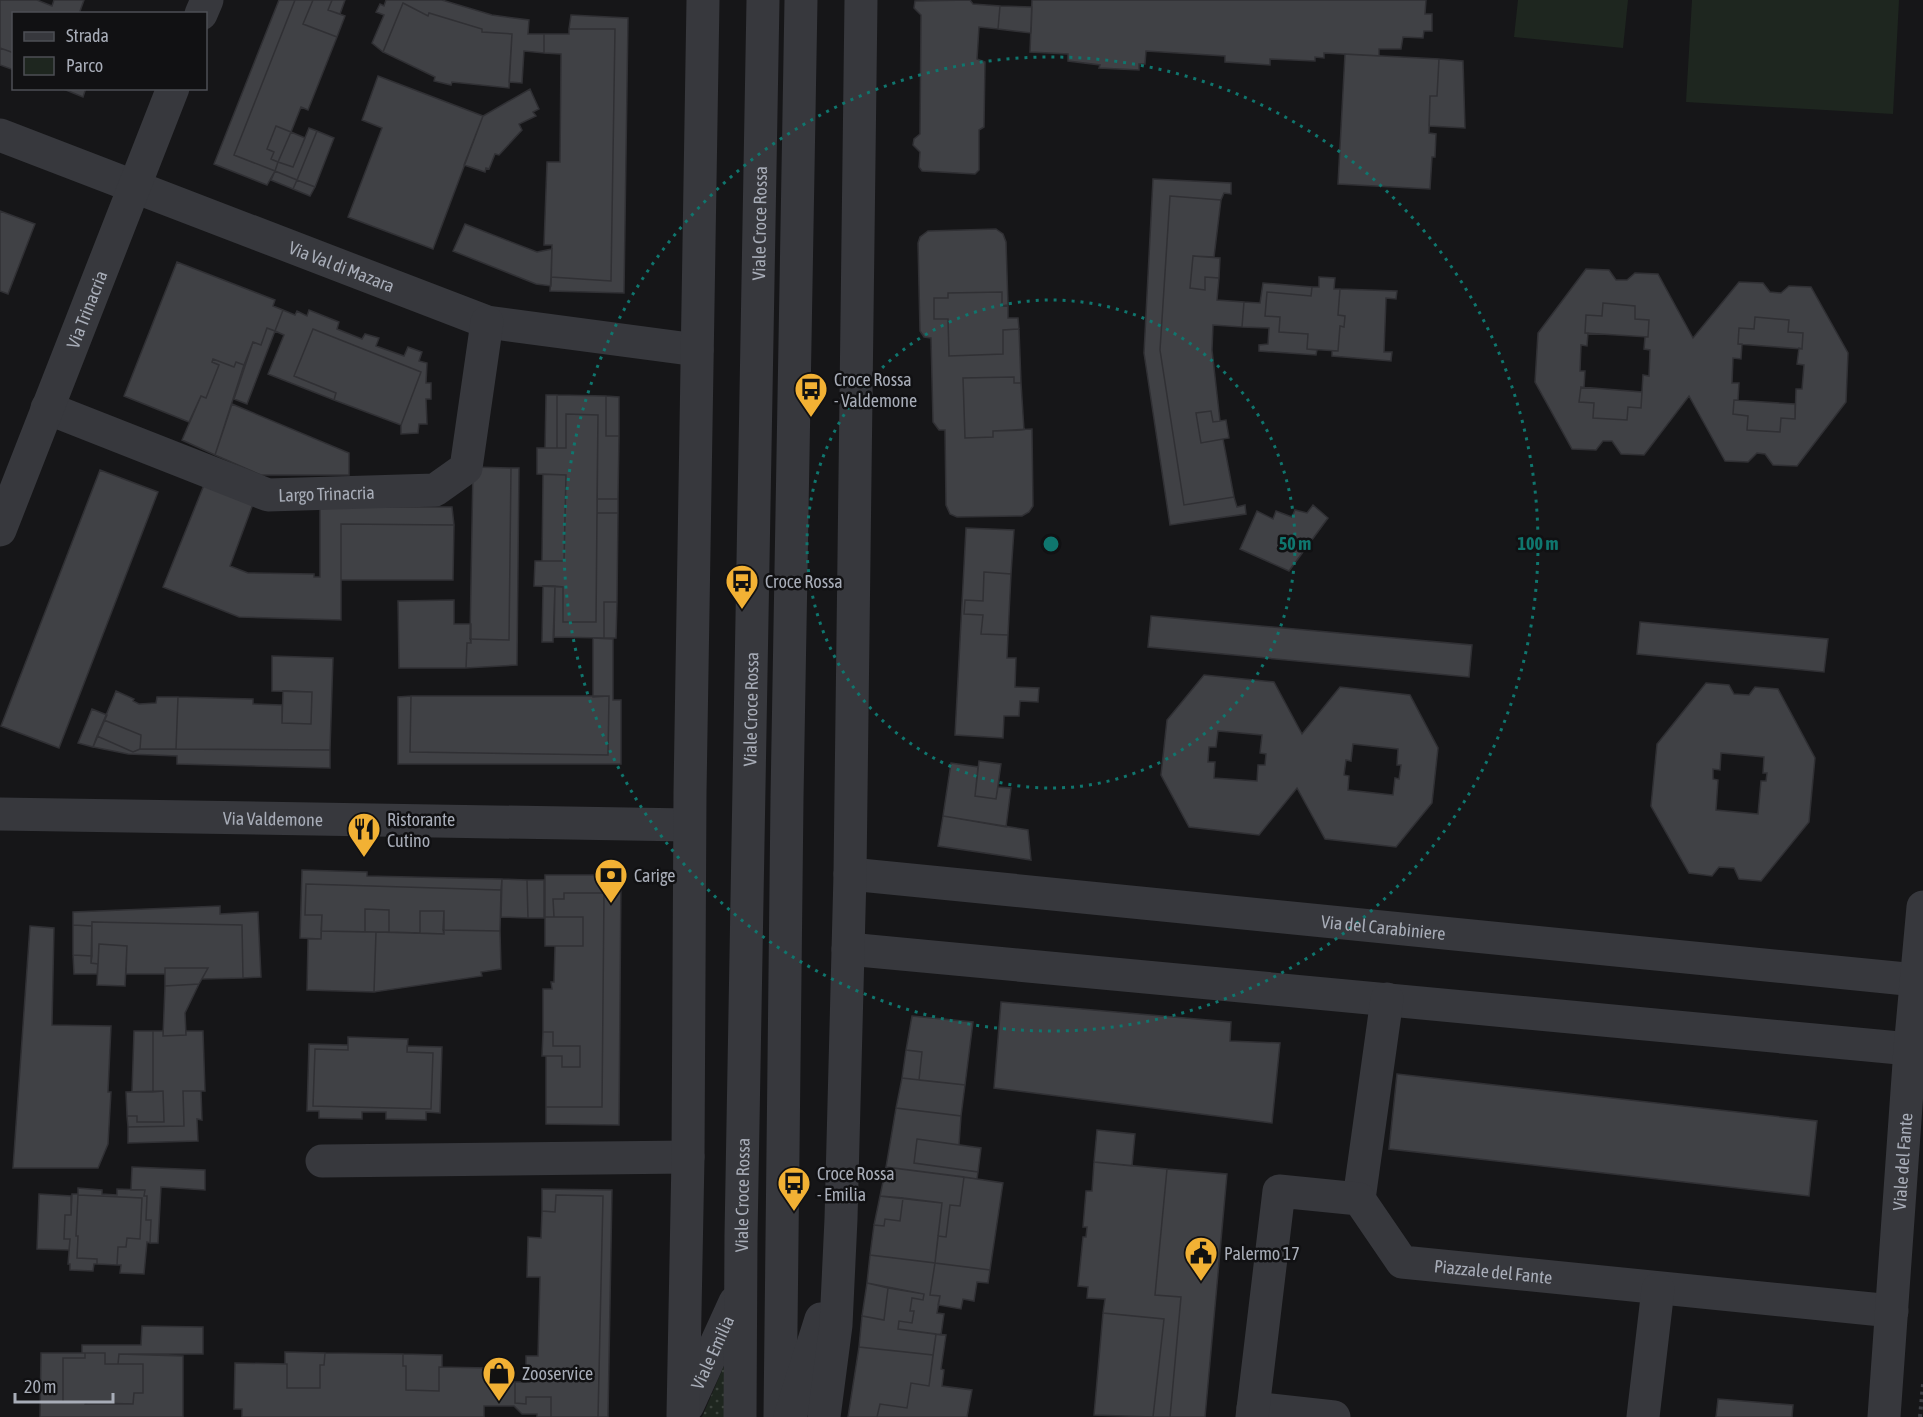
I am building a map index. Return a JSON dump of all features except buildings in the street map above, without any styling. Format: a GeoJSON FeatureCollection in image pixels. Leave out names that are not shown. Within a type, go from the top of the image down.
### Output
{"type":"FeatureCollection","features":[{"type":"Feature","properties":{"kind":"street"},"geometry":{"type":"LineString","coordinates":[[683,1416],[688,1157],[689,825],[704,0]]}},
{"type":"Feature","properties":{"kind":"street","name":"Viale Croce Rossa"},"geometry":{"type":"LineString","coordinates":[[740,1417],[763,0]]}},
{"type":"Feature","properties":{"kind":"street"},"geometry":{"type":"LineString","coordinates":[[780,1417],[787,798],[801,0]]}},
{"type":"Feature","properties":{"kind":"street"},"geometry":{"type":"LineString","coordinates":[[824,1417],[836,1325],[841,1219],[850,874],[861,0]]}},
{"type":"Feature","properties":{"kind":"street","name":"Via Trinacria"},"geometry":{"type":"LineString","coordinates":[[0,530],[172,90]]}},
{"type":"Feature","properties":{"kind":"street","name":"Via Val di Mazara"},"geometry":{"type":"LineString","coordinates":[[0,135],[487,322],[697,350]]}},
{"type":"Feature","properties":{"kind":"street","name":"Largo Trinacria"},"geometry":{"type":"LineString","coordinates":[[47,408],[268,495],[435,490],[466,468],[487,322]]}},
{"type":"Feature","properties":{"kind":"street","name":"Via Valdemone"},"geometry":{"type":"LineString","coordinates":[[0,814],[689,825]]}},
{"type":"Feature","properties":{"kind":"street","name":"Via del Carabiniere"},"geometry":{"type":"LineString","coordinates":[[850,874],[1916,980]]}},
{"type":"Feature","properties":{"kind":"street","name":"Viale del Fante"},"geometry":{"type":"LineString","coordinates":[[1884,1417],[1910,1049],[1923,907]]}},
{"type":"Feature","properties":{"kind":"street"},"geometry":{"type":"LineString","coordinates":[[848,949],[1910,1049]]}},
{"type":"Feature","properties":{"kind":"street"},"geometry":{"type":"LineString","coordinates":[[1334,1417],[1252,1413],[1279,1191],[1359,1199],[1386,999]]}},
{"type":"Feature","properties":{"kind":"street"},"geometry":{"type":"LineString","coordinates":[[322,1161],[688,1157]]}},
{"type":"Feature","properties":{"kind":"street","name":"Piazzale del Fante"},"geometry":{"type":"LineString","coordinates":[[1359,1199],[1402,1262],[1892,1311]]}},
{"type":"Feature","properties":{"kind":"street"},"geometry":{"type":"LineString","coordinates":[[790,1417],[803,1381],[838,1259]]}},
{"type":"Feature","properties":{"kind":"street","name":"Viale Emilia"},"geometry":{"type":"LineString","coordinates":[[683,1416],[741,1286]]}},
{"type":"Feature","properties":{"kind":"street"},"geometry":{"type":"LineString","coordinates":[[1644,1417],[1658,1289]]}},
{"type":"Feature","properties":{"kind":"path"},"geometry":{"type":"LineString","coordinates":[[1920,1417],[1923,1384]]}},
{"type":"Feature","properties":{"kind":"green space"},"geometry":{"type":"Polygon","coordinates":[[[1518,0],[1628,0],[1623,48],[1514,37],[1518,0]]]}},
{"type":"Feature","properties":{"kind":"green space"},"geometry":{"type":"Polygon","coordinates":[[[1692,0],[1899,0],[1893,114],[1686,102],[1692,0]]]}},
{"type":"Feature","properties":{"kind":"green space"},"geometry":{"type":"Polygon","coordinates":[[[727,1359],[726,1417],[702,1417],[727,1359]]]}},
{"type":"Feature","properties":{"kind":"place","name":"Croce Rossa - Valdemone"},"geometry":{"type":"Point","coordinates":[811,418]}},
{"type":"Feature","properties":{"kind":"place","name":"Croce Rossa"},"geometry":{"type":"Point","coordinates":[742,610]}},
{"type":"Feature","properties":{"kind":"place","name":"Ristorante Cutino"},"geometry":{"type":"Point","coordinates":[364,858]}},
{"type":"Feature","properties":{"kind":"place","name":"Carige"},"geometry":{"type":"Point","coordinates":[611,904]}},
{"type":"Feature","properties":{"kind":"place","name":"Croce Rossa - Emilia"},"geometry":{"type":"Point","coordinates":[794,1212]}},
{"type":"Feature","properties":{"kind":"place","name":"Palermo 17"},"geometry":{"type":"Point","coordinates":[1201,1282]}},
{"type":"Feature","properties":{"kind":"place","name":"Zooservice"},"geometry":{"type":"Point","coordinates":[499,1402]}}]}
